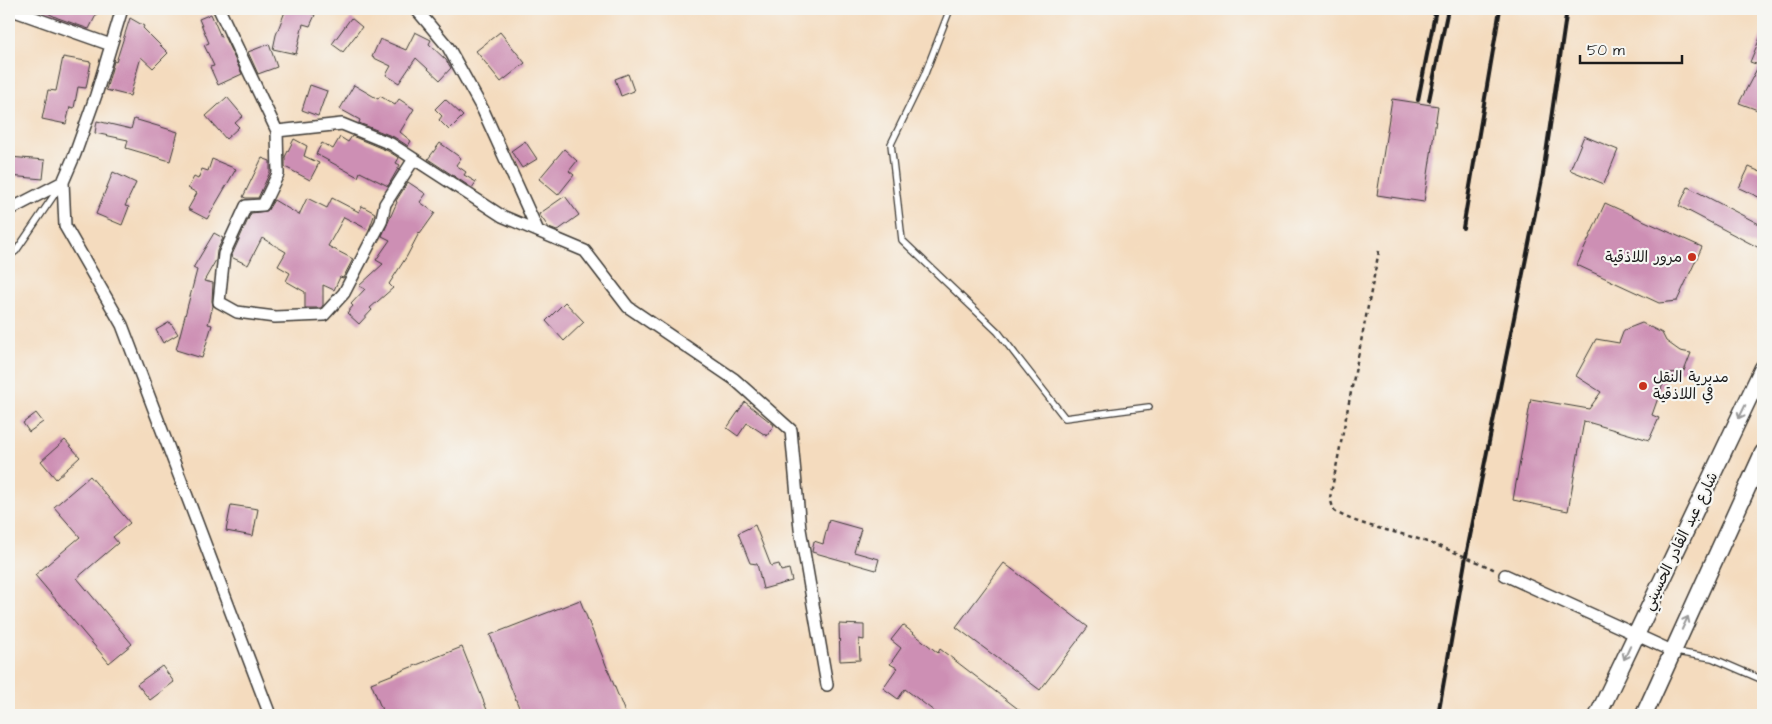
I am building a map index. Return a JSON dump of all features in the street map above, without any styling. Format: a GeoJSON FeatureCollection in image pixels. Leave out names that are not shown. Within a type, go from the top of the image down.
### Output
{"type":"FeatureCollection","features":[{"type":"Feature","properties":{"kind":"main road","name":"شارع عبد القادر الحسيني"},"geometry":{"type":"LineString","coordinates":[[1598,715],[1763,368]]}},
{"type":"Feature","properties":{"kind":"main road"},"geometry":{"type":"LineString","coordinates":[[1644,715],[1763,453]]}},
{"type":"Feature","properties":{"kind":"street"},"geometry":{"type":"LineString","coordinates":[[9,9],[111,45]]}},
{"type":"Feature","properties":{"kind":"street"},"geometry":{"type":"LineString","coordinates":[[122,9],[96,95],[63,182],[65,226],[122,325],[270,715]]}},
{"type":"Feature","properties":{"kind":"street"},"geometry":{"type":"LineString","coordinates":[[219,9],[277,131],[278,174],[263,205],[246,206],[224,254],[219,302],[237,312],[275,317],[324,316],[344,293],[381,222],[385,204],[414,159]]}},
{"type":"Feature","properties":{"kind":"street"},"geometry":{"type":"LineString","coordinates":[[416,9],[448,47],[483,110],[538,231]]}},
{"type":"Feature","properties":{"kind":"street"},"geometry":{"type":"LineString","coordinates":[[277,131],[342,124],[391,144],[502,216],[585,251],[628,307],[734,379],[790,430],[800,529],[827,685]]}},
{"type":"Feature","properties":{"kind":"street"},"geometry":{"type":"LineString","coordinates":[[9,210],[63,182]]}},
{"type":"Feature","properties":{"kind":"street"},"geometry":{"type":"LineString","coordinates":[[1505,575],[1672,651]]}},
{"type":"Feature","properties":{"kind":"lane"},"geometry":{"type":"LineString","coordinates":[[950,9],[924,76],[891,144],[902,240],[998,332],[1065,418],[1149,407]]}},
{"type":"Feature","properties":{"kind":"lane"},"geometry":{"type":"LineString","coordinates":[[9,256],[16,251],[63,182]]}},
{"type":"Feature","properties":{"kind":"lane"},"geometry":{"type":"LineString","coordinates":[[1672,651],[1712,658],[1763,680]]}},
{"type":"Feature","properties":{"kind":"path"},"geometry":{"type":"LineString","coordinates":[[1379,251],[1330,498],[1334,511],[1349,520],[1410,537],[1466,556],[1505,575]]}},
{"type":"Feature","properties":{"kind":"building"},"geometry":{"type":"Polygon","coordinates":[[[39,9],[99,9],[89,29],[39,9]]]}},
{"type":"Feature","properties":{"kind":"building"},"geometry":{"type":"Polygon","coordinates":[[[286,9],[298,9],[315,15],[310,26],[303,24],[296,54],[273,49],[286,9]]]}},
{"type":"Feature","properties":{"kind":"building"},"geometry":{"type":"Polygon","coordinates":[[[211,14],[221,37],[224,36],[242,74],[218,85],[210,67],[214,66],[204,45],[209,43],[199,19],[211,14]]]}},
{"type":"Feature","properties":{"kind":"building"},"geometry":{"type":"Polygon","coordinates":[[[130,18],[144,26],[143,28],[168,53],[153,68],[141,57],[130,96],[106,90],[114,61],[116,62],[130,18]]]}},
{"type":"Feature","properties":{"kind":"building"},"geometry":{"type":"Polygon","coordinates":[[[351,18],[362,27],[343,52],[332,44],[351,18]]]}},
{"type":"Feature","properties":{"kind":"building"},"geometry":{"type":"Polygon","coordinates":[[[1763,31],[1763,112],[1739,103],[1759,65],[1750,62],[1763,31]]]}},
{"type":"Feature","properties":{"kind":"building"},"geometry":{"type":"Polygon","coordinates":[[[415,32],[431,40],[429,44],[446,60],[451,68],[440,80],[416,58],[399,83],[386,75],[391,66],[372,57],[380,39],[406,50],[415,32]]]}},
{"type":"Feature","properties":{"kind":"building"},"geometry":{"type":"Polygon","coordinates":[[[500,32],[525,63],[501,82],[476,51],[500,32]]]}},
{"type":"Feature","properties":{"kind":"building"},"geometry":{"type":"Polygon","coordinates":[[[269,44],[277,67],[258,74],[248,52],[269,44]]]}},
{"type":"Feature","properties":{"kind":"building"},"geometry":{"type":"Polygon","coordinates":[[[63,57],[91,62],[86,88],[78,87],[74,108],[70,107],[66,124],[42,119],[48,90],[56,91],[63,57]]]}},
{"type":"Feature","properties":{"kind":"building"},"geometry":{"type":"Polygon","coordinates":[[[628,74],[634,91],[621,96],[615,79],[628,74]]]}},
{"type":"Feature","properties":{"kind":"building"},"geometry":{"type":"Polygon","coordinates":[[[310,85],[327,91],[318,116],[302,110],[310,85]]]}},
{"type":"Feature","properties":{"kind":"building"},"geometry":{"type":"Polygon","coordinates":[[[354,85],[378,99],[380,96],[395,105],[399,99],[414,109],[400,132],[411,141],[408,146],[394,137],[359,123],[360,120],[340,109],[354,85]]]}},
{"type":"Feature","properties":{"kind":"building"},"geometry":{"type":"Polygon","coordinates":[[[227,97],[243,116],[235,123],[239,127],[226,139],[206,116],[227,97]]]}},
{"type":"Feature","properties":{"kind":"building"},"geometry":{"type":"Polygon","coordinates":[[[445,99],[463,116],[449,130],[439,120],[442,116],[435,109],[445,99]]]}},
{"type":"Feature","properties":{"kind":"building"},"geometry":{"type":"Polygon","coordinates":[[[1392,99],[1438,106],[1424,202],[1377,195],[1392,99]]]}},
{"type":"Feature","properties":{"kind":"building"},"geometry":{"type":"Polygon","coordinates":[[[134,119],[178,132],[170,161],[126,148],[128,140],[95,133],[97,121],[131,129],[134,119]]]}},
{"type":"Feature","properties":{"kind":"building"},"geometry":{"type":"Polygon","coordinates":[[[352,136],[388,151],[399,158],[396,163],[400,165],[388,186],[360,172],[358,177],[316,154],[322,143],[333,149],[340,137],[348,142],[352,136]]]}},
{"type":"Feature","properties":{"kind":"building"},"geometry":{"type":"Polygon","coordinates":[[[1584,136],[1618,150],[1604,184],[1570,170],[1584,136]]]}},
{"type":"Feature","properties":{"kind":"building"},"geometry":{"type":"Polygon","coordinates":[[[294,139],[307,146],[304,156],[319,163],[310,180],[285,167],[285,157],[294,139]]]}},
{"type":"Feature","properties":{"kind":"building"},"geometry":{"type":"Polygon","coordinates":[[[525,141],[537,159],[522,168],[511,151],[525,141]]]}},
{"type":"Feature","properties":{"kind":"building"},"geometry":{"type":"Polygon","coordinates":[[[440,143],[461,158],[456,165],[466,172],[464,175],[476,182],[472,188],[428,159],[440,143]]]}},
{"type":"Feature","properties":{"kind":"building"},"geometry":{"type":"Polygon","coordinates":[[[564,149],[577,161],[569,171],[574,175],[558,195],[539,179],[564,149]]]}},
{"type":"Feature","properties":{"kind":"building"},"geometry":{"type":"Polygon","coordinates":[[[9,157],[45,160],[43,179],[9,176],[9,157]]]}},
{"type":"Feature","properties":{"kind":"building"},"geometry":{"type":"Polygon","coordinates":[[[262,158],[270,161],[270,172],[258,198],[243,197],[262,158]]]}},
{"type":"Feature","properties":{"kind":"building"},"geometry":{"type":"Polygon","coordinates":[[[212,159],[236,169],[207,219],[188,209],[197,193],[188,188],[194,177],[198,179],[202,169],[208,171],[212,159]]]}},
{"type":"Feature","properties":{"kind":"building"},"geometry":{"type":"Polygon","coordinates":[[[1749,167],[1763,173],[1763,199],[1739,188],[1749,167]]]}},
{"type":"Feature","properties":{"kind":"building"},"geometry":{"type":"Polygon","coordinates":[[[113,172],[136,183],[125,206],[129,207],[122,225],[96,214],[113,172]]]}},
{"type":"Feature","properties":{"kind":"building"},"geometry":{"type":"Polygon","coordinates":[[[408,182],[426,194],[420,202],[435,213],[419,233],[389,284],[393,288],[370,308],[372,310],[359,324],[347,313],[353,306],[351,304],[365,289],[359,286],[383,264],[376,260],[390,240],[382,236],[396,201],[408,182]]]}},
{"type":"Feature","properties":{"kind":"building"},"geometry":{"type":"Polygon","coordinates":[[[1688,187],[1763,226],[1763,250],[1679,206],[1688,187]]]}},
{"type":"Feature","properties":{"kind":"building"},"geometry":{"type":"Polygon","coordinates":[[[565,196],[579,215],[557,231],[549,228],[539,214],[565,196]]]}},
{"type":"Feature","properties":{"kind":"building"},"geometry":{"type":"Polygon","coordinates":[[[307,198],[327,208],[332,198],[359,212],[362,206],[375,213],[369,230],[344,217],[328,246],[353,259],[343,278],[340,277],[334,290],[323,285],[323,305],[321,308],[305,308],[305,292],[286,281],[290,273],[278,266],[286,252],[262,238],[248,265],[231,257],[251,213],[267,211],[274,200],[299,215],[307,198]]]}},
{"type":"Feature","properties":{"kind":"building","name":"مرور اللاذقية"},"geometry":{"type":"Polygon","coordinates":[[[1605,203],[1702,247],[1677,301],[1659,303],[1577,265],[1605,203]]]}},
{"type":"Feature","properties":{"kind":"building"},"geometry":{"type":"Polygon","coordinates":[[[214,233],[223,238],[217,251],[216,260],[204,281],[213,283],[213,306],[208,324],[212,325],[202,358],[176,350],[197,270],[193,268],[214,233]]]}},
{"type":"Feature","properties":{"kind":"building"},"geometry":{"type":"Polygon","coordinates":[[[565,302],[584,322],[564,341],[546,321],[565,302]]]}},
{"type":"Feature","properties":{"kind":"building"},"geometry":{"type":"Polygon","coordinates":[[[170,322],[178,334],[163,343],[156,330],[170,322]]]}},
{"type":"Feature","properties":{"kind":"building"},"geometry":{"type":"Polygon","coordinates":[[[1642,323],[1662,333],[1666,341],[1680,351],[1691,353],[1684,371],[1670,373],[1665,378],[1652,415],[1659,418],[1649,440],[1584,421],[1568,511],[1513,500],[1531,399],[1589,409],[1601,392],[1576,376],[1596,339],[1619,343],[1624,330],[1642,323]]]}},
{"type":"Feature","properties":{"kind":"building"},"geometry":{"type":"Polygon","coordinates":[[[745,402],[774,425],[767,436],[747,423],[738,436],[727,428],[745,402]]]}},
{"type":"Feature","properties":{"kind":"building"},"geometry":{"type":"Polygon","coordinates":[[[36,413],[43,422],[29,432],[23,423],[36,413]]]}},
{"type":"Feature","properties":{"kind":"building"},"geometry":{"type":"Polygon","coordinates":[[[65,440],[80,457],[56,479],[41,461],[65,440]]]}},
{"type":"Feature","properties":{"kind":"building"},"geometry":{"type":"Polygon","coordinates":[[[90,476],[130,523],[113,537],[118,543],[77,578],[132,644],[109,663],[35,575],[80,537],[54,507],[90,476]]]}},
{"type":"Feature","properties":{"kind":"building"},"geometry":{"type":"Polygon","coordinates":[[[231,505],[258,509],[253,536],[226,531],[231,505]]]}},
{"type":"Feature","properties":{"kind":"building"},"geometry":{"type":"Polygon","coordinates":[[[829,520],[861,529],[854,552],[879,559],[876,570],[812,552],[814,541],[823,544],[829,520]]]}},
{"type":"Feature","properties":{"kind":"building"},"geometry":{"type":"Polygon","coordinates":[[[755,525],[771,566],[779,564],[781,571],[789,569],[792,581],[763,589],[757,564],[750,563],[738,533],[755,525]]]}},
{"type":"Feature","properties":{"kind":"building"},"geometry":{"type":"Polygon","coordinates":[[[1004,563],[1088,627],[1040,690],[956,627],[1004,563]]]}},
{"type":"Feature","properties":{"kind":"building"},"geometry":{"type":"Polygon","coordinates":[[[580,600],[626,715],[522,715],[490,635],[580,600]]]}},
{"type":"Feature","properties":{"kind":"building"},"geometry":{"type":"Polygon","coordinates":[[[839,624],[864,625],[864,640],[859,639],[860,660],[840,661],[839,624]]]}},
{"type":"Feature","properties":{"kind":"building"},"geometry":{"type":"Polygon","coordinates":[[[903,625],[938,653],[940,649],[1026,715],[939,715],[905,689],[898,699],[883,688],[897,668],[890,664],[901,648],[891,640],[903,625]]]}},
{"type":"Feature","properties":{"kind":"building"},"geometry":{"type":"Polygon","coordinates":[[[462,647],[489,715],[384,715],[371,683],[462,647]]]}},
{"type":"Feature","properties":{"kind":"building"},"geometry":{"type":"Polygon","coordinates":[[[162,666],[174,682],[150,700],[137,684],[162,666]]]}},
{"type":"Feature","properties":{"kind":"railway"},"geometry":{"type":"LineString","coordinates":[[1418,100],[1436,9]]}},
{"type":"Feature","properties":{"kind":"railway"},"geometry":{"type":"LineString","coordinates":[[1429,100],[1448,9]]}},
{"type":"Feature","properties":{"kind":"railway"},"geometry":{"type":"LineString","coordinates":[[1463,228],[1500,9]]}},
{"type":"Feature","properties":{"kind":"railway"},"geometry":{"type":"LineString","coordinates":[[1438,715],[1466,556],[1543,174],[1567,9]]}},
{"type":"Feature","properties":{"kind":"place","name":"مرور اللاذقية"},"geometry":{"type":"Point","coordinates":[1692,257]}},
{"type":"Feature","properties":{"kind":"place","name":"مديرية النقل في اللاذقية"},"geometry":{"type":"Point","coordinates":[1643,386]}}]}
